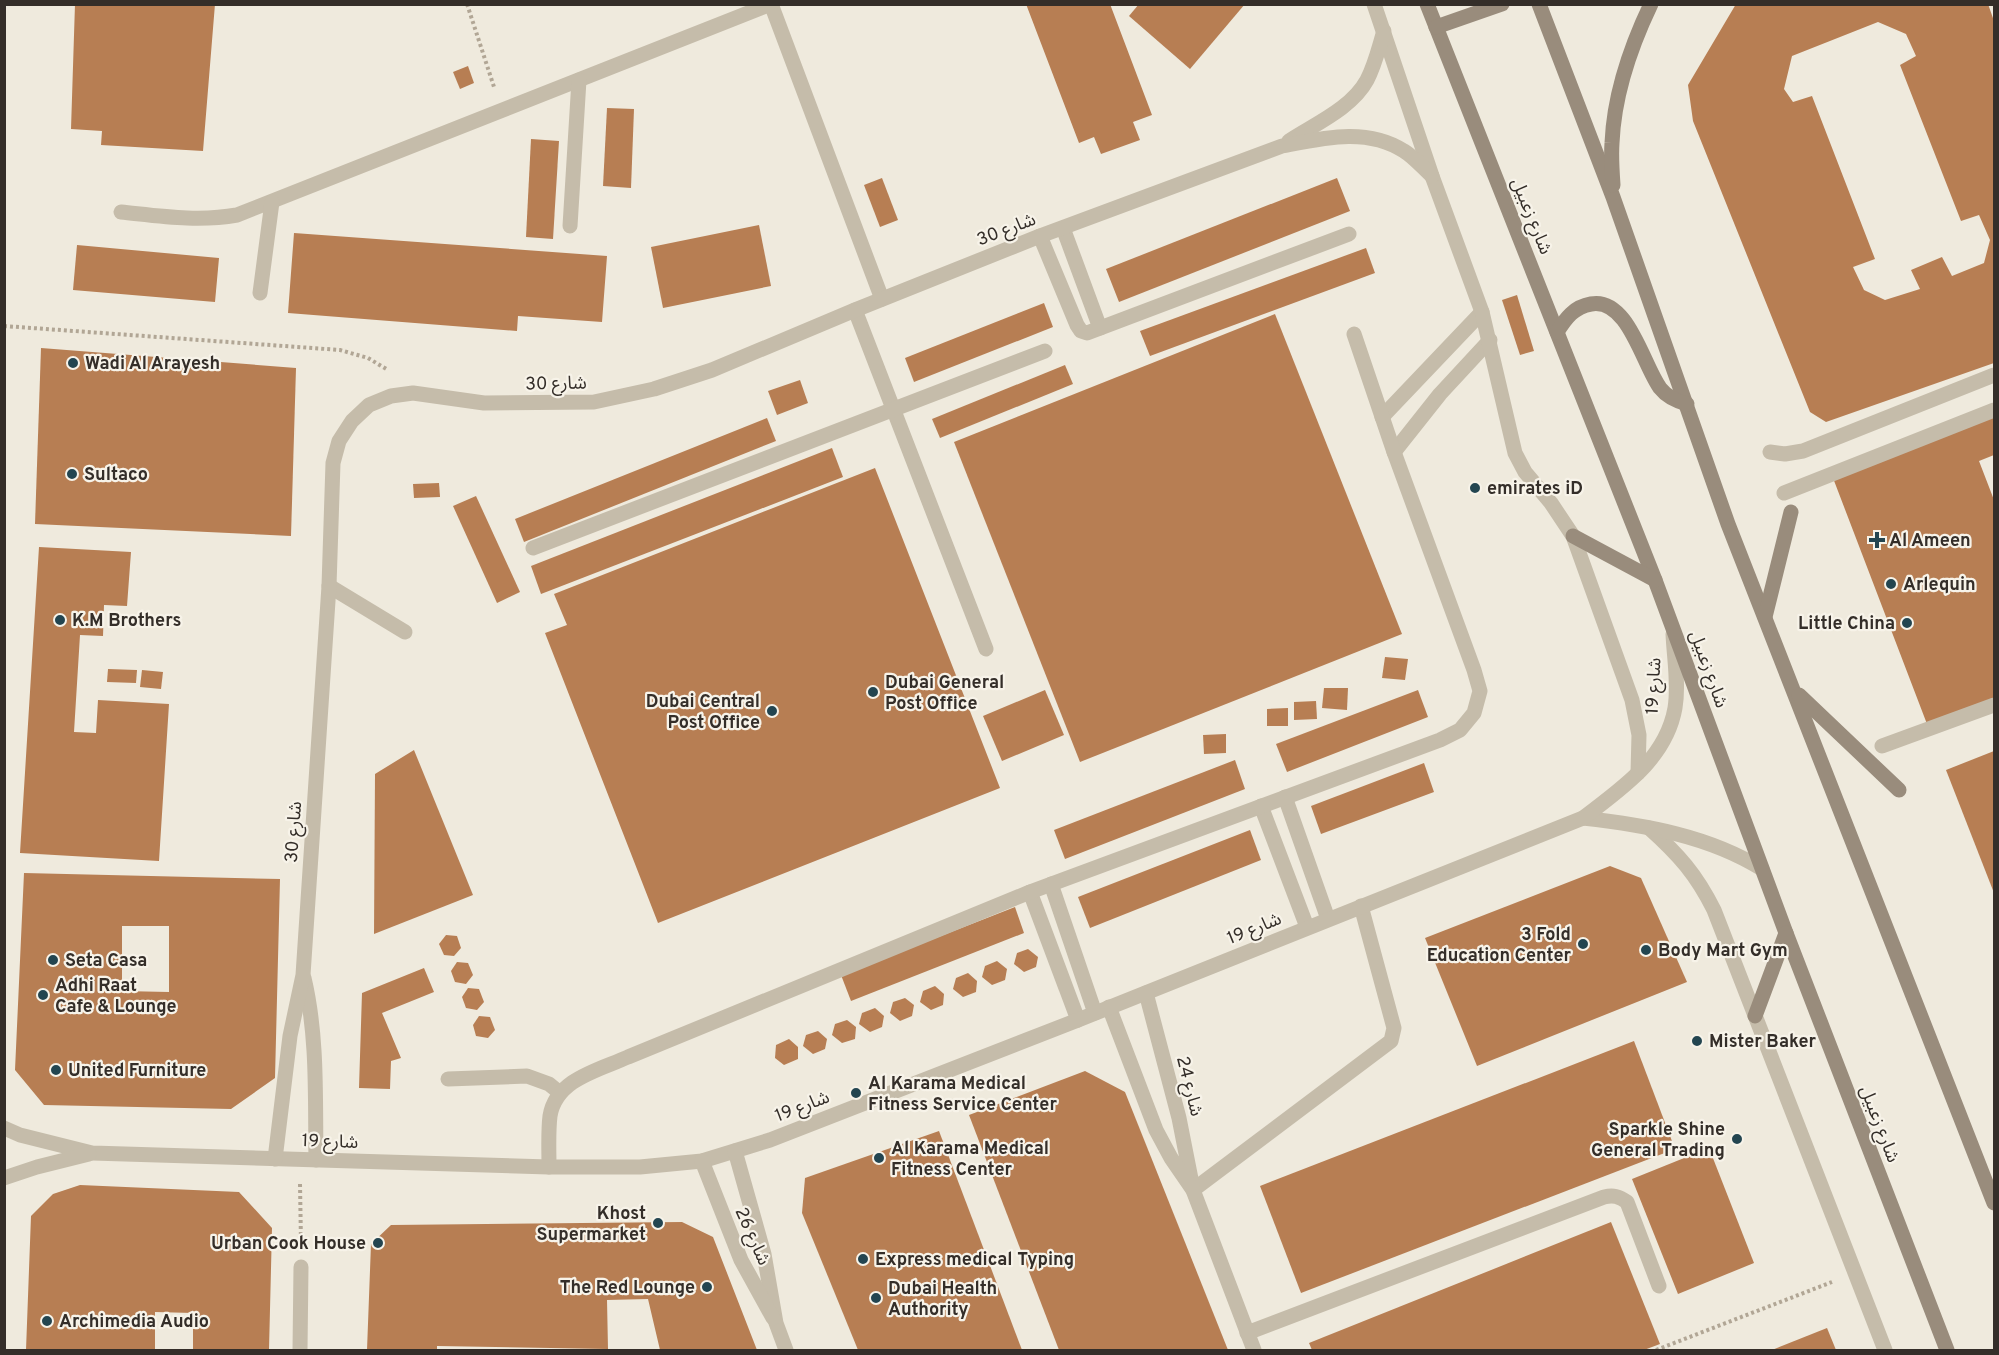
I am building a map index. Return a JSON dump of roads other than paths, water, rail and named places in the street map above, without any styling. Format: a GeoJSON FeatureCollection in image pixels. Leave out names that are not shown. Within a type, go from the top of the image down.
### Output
{"type":"FeatureCollection","features":[{"type":"Feature","properties":{"kind":"main road","name":"شارع زعبيل"},"geometry":{"type":"LineString","coordinates":[[1427,4],[1655,580],[1786,933],[1947,1350]]}},
{"type":"Feature","properties":{"kind":"main road"},"geometry":{"type":"LineString","coordinates":[[1436,27],[1502,4]]}},
{"type":"Feature","properties":{"kind":"main road"},"geometry":{"type":"LineString","coordinates":[[1539,4],[1613,197],[1728,524],[1995,1203]]}},
{"type":"Feature","properties":{"kind":"main road"},"geometry":{"type":"LineString","coordinates":[[1613,197],[1611,143],[1619,90],[1635,39],[1651,4]]}},
{"type":"Feature","properties":{"kind":"main road"},"geometry":{"type":"LineString","coordinates":[[1557,332],[1574,311],[1582,306],[1595,303],[1608,305],[1622,319],[1634,337],[1658,386],[1675,400],[1687,404]]}},
{"type":"Feature","properties":{"kind":"main road"},"geometry":{"type":"LineString","coordinates":[[1765,617],[1791,512]]}},
{"type":"Feature","properties":{"kind":"main road"},"geometry":{"type":"LineString","coordinates":[[1573,536],[1655,580]]}},
{"type":"Feature","properties":{"kind":"main road"},"geometry":{"type":"LineString","coordinates":[[1794,692],[1899,790]]}},
{"type":"Feature","properties":{"kind":"main road"},"geometry":{"type":"LineString","coordinates":[[1755,1016],[1786,933]]}},
{"type":"Feature","properties":{"kind":"street"},"geometry":{"type":"LineString","coordinates":[[122,212],[192,220],[237,215],[771,4],[882,299]]}},
{"type":"Feature","properties":{"kind":"street"},"geometry":{"type":"LineString","coordinates":[[1374,4],[1432,176],[1482,312],[1515,453],[1525,472],[1551,503],[1573,536],[1632,700],[1639,735],[1638,773]]}},
{"type":"Feature","properties":{"kind":"street","name":"شارع 30"},"geometry":{"type":"LineString","coordinates":[[1282,146],[1354,98],[1375,62],[1384,31]]}},
{"type":"Feature","properties":{"kind":"street"},"geometry":{"type":"LineString","coordinates":[[570,226],[579,80]]}},
{"type":"Feature","properties":{"kind":"street","name":"شارع 30"},"geometry":{"type":"LineString","coordinates":[[275,1159],[290,1036],[303,975],[328,586],[333,463],[339,441],[352,421],[369,405],[391,396],[413,393],[484,403],[594,402],[654,389],[712,370],[882,299],[1282,146],[1341,136],[1358,135],[1374,138],[1405,151],[1432,176]]}},
{"type":"Feature","properties":{"kind":"street"},"geometry":{"type":"LineString","coordinates":[[260,293],[272,202]]}},
{"type":"Feature","properties":{"kind":"street"},"geometry":{"type":"LineString","coordinates":[[1063,228],[1100,328]]}},
{"type":"Feature","properties":{"kind":"street"},"geometry":{"type":"LineString","coordinates":[[1040,237],[1078,328],[1087,333],[1349,234]]}},
{"type":"Feature","properties":{"kind":"street"},"geometry":{"type":"LineString","coordinates":[[855,310],[986,649]]}},
{"type":"Feature","properties":{"kind":"street"},"geometry":{"type":"LineString","coordinates":[[1382,417],[1482,312]]}},
{"type":"Feature","properties":{"kind":"street"},"geometry":{"type":"LineString","coordinates":[[549,1167],[550,1116],[560,1093],[570,1083],[1030,892],[1440,740],[1460,730],[1474,713],[1480,692],[1354,334]]}},
{"type":"Feature","properties":{"kind":"street"},"geometry":{"type":"LineString","coordinates":[[1394,452],[1446,387],[1490,340]]}},
{"type":"Feature","properties":{"kind":"street"},"geometry":{"type":"LineString","coordinates":[[534,548],[1045,351]]}},
{"type":"Feature","properties":{"kind":"street"},"geometry":{"type":"LineString","coordinates":[[1770,452],[1785,454],[1803,451],[1995,375]]}},
{"type":"Feature","properties":{"kind":"street"},"geometry":{"type":"LineString","coordinates":[[1784,493],[1995,410]]}},
{"type":"Feature","properties":{"kind":"street"},"geometry":{"type":"LineString","coordinates":[[328,586],[405,632]]}},
{"type":"Feature","properties":{"kind":"street","name":"شارع 19"},"geometry":{"type":"LineString","coordinates":[[4,1128],[20,1135],[92,1153],[549,1167],[640,1167],[702,1161],[770,1140],[1078,1020],[1328,918],[1583,818],[1638,773],[1656,754],[1668,732],[1675,707],[1673,628]]}},
{"type":"Feature","properties":{"kind":"street"},"geometry":{"type":"LineString","coordinates":[[1882,746],[1995,705]]}},
{"type":"Feature","properties":{"kind":"street"},"geometry":{"type":"LineString","coordinates":[[1285,797],[1328,918]]}},
{"type":"Feature","properties":{"kind":"street"},"geometry":{"type":"LineString","coordinates":[[1261,806],[1307,927]]}},
{"type":"Feature","properties":{"kind":"street"},"geometry":{"type":"LineString","coordinates":[[1583,818],[1649,828],[1719,847],[1740,855],[1762,869]]}},
{"type":"Feature","properties":{"kind":"street"},"geometry":{"type":"LineString","coordinates":[[1649,828],[1688,866],[1714,910],[1885,1350]]}},
{"type":"Feature","properties":{"kind":"street","name":"شارع 24"},"geometry":{"type":"LineString","coordinates":[[1051,884],[1102,1010],[1156,1130],[1192,1190]]}},
{"type":"Feature","properties":{"kind":"street"},"geometry":{"type":"LineString","coordinates":[[1030,892],[1078,1020]]}},
{"type":"Feature","properties":{"kind":"street"},"geometry":{"type":"LineString","coordinates":[[1192,1190],[1391,1041],[1394,1028],[1361,906]]}},
{"type":"Feature","properties":{"kind":"street","name":"شارع 30"},"geometry":{"type":"LineString","coordinates":[[303,975],[312,1026],[316,1160]]}},
{"type":"Feature","properties":{"kind":"street","name":"شارع 24"},"geometry":{"type":"LineString","coordinates":[[1146,993],[1177,1111],[1192,1190],[1254,1350]]}},
{"type":"Feature","properties":{"kind":"street"},"geometry":{"type":"LineString","coordinates":[[448,1079],[527,1076],[549,1084],[560,1093]]}},
{"type":"Feature","properties":{"kind":"street","name":"شارع 26"},"geometry":{"type":"LineString","coordinates":[[735,1151],[764,1254],[776,1323]]}},
{"type":"Feature","properties":{"kind":"street","name":"شارع 19"},"geometry":{"type":"LineString","coordinates":[[4,1178],[92,1153]]}},
{"type":"Feature","properties":{"kind":"street","name":"شارع 26"},"geometry":{"type":"LineString","coordinates":[[702,1161],[741,1260],[776,1323],[786,1350]]}},
{"type":"Feature","properties":{"kind":"street"},"geometry":{"type":"LineString","coordinates":[[1247,1333],[1604,1197],[1612,1196],[1620,1197],[1627,1202],[1659,1286]]}},
{"type":"Feature","properties":{"kind":"street"},"geometry":{"type":"LineString","coordinates":[[300,1350],[301,1267]]}},
{"type":"Feature","properties":{"kind":"place","name":"Wadi Al Arayesh"},"geometry":{"type":"Point","coordinates":[73,363]}},
{"type":"Feature","properties":{"kind":"place","name":"Sultaco"},"geometry":{"type":"Point","coordinates":[72,474]}},
{"type":"Feature","properties":{"kind":"place","name":"emirates iD"},"geometry":{"type":"Point","coordinates":[1475,488]}},
{"type":"Feature","properties":{"kind":"place","name":"Al Ameen"},"geometry":{"type":"Point","coordinates":[1877,540]}},
{"type":"Feature","properties":{"kind":"place","name":"Arlequin"},"geometry":{"type":"Point","coordinates":[1891,584]}},
{"type":"Feature","properties":{"kind":"place","name":"K.M Brothers"},"geometry":{"type":"Point","coordinates":[60,620]}},
{"type":"Feature","properties":{"kind":"place","name":"Little China"},"geometry":{"type":"Point","coordinates":[1907,623]}},
{"type":"Feature","properties":{"kind":"place","name":"Dubai General Post Office"},"geometry":{"type":"Point","coordinates":[873,692]}},
{"type":"Feature","properties":{"kind":"place","name":"Dubai Central Post Office"},"geometry":{"type":"Point","coordinates":[772,711]}},
{"type":"Feature","properties":{"kind":"place","name":"3 Fold Education Center"},"geometry":{"type":"Point","coordinates":[1583,944]}},
{"type":"Feature","properties":{"kind":"place","name":"Body Mart Gym"},"geometry":{"type":"Point","coordinates":[1646,950]}},
{"type":"Feature","properties":{"kind":"place","name":"Seta Casa"},"geometry":{"type":"Point","coordinates":[53,960]}},
{"type":"Feature","properties":{"kind":"place","name":"Adhi Raat Cafe & Lounge"},"geometry":{"type":"Point","coordinates":[43,995]}},
{"type":"Feature","properties":{"kind":"place","name":"Mister Baker"},"geometry":{"type":"Point","coordinates":[1697,1041]}},
{"type":"Feature","properties":{"kind":"place","name":"United Furniture"},"geometry":{"type":"Point","coordinates":[56,1070]}},
{"type":"Feature","properties":{"kind":"place","name":"Al Karama Medical Fitness Service Center"},"geometry":{"type":"Point","coordinates":[856,1093]}},
{"type":"Feature","properties":{"kind":"place","name":"Sparkle Shine General Trading"},"geometry":{"type":"Point","coordinates":[1737,1139]}},
{"type":"Feature","properties":{"kind":"place","name":"Al Karama Medical Fitness Center"},"geometry":{"type":"Point","coordinates":[879,1158]}},
{"type":"Feature","properties":{"kind":"place","name":"Khost Supermarket"},"geometry":{"type":"Point","coordinates":[658,1223]}},
{"type":"Feature","properties":{"kind":"place","name":"Urban Cook House"},"geometry":{"type":"Point","coordinates":[378,1243]}},
{"type":"Feature","properties":{"kind":"place","name":"Express medical Typing"},"geometry":{"type":"Point","coordinates":[863,1259]}},
{"type":"Feature","properties":{"kind":"place","name":"The Red Lounge"},"geometry":{"type":"Point","coordinates":[707,1287]}},
{"type":"Feature","properties":{"kind":"place","name":"Dubai Health Authority"},"geometry":{"type":"Point","coordinates":[876,1298]}},
{"type":"Feature","properties":{"kind":"place","name":"Archimedia Audio"},"geometry":{"type":"Point","coordinates":[47,1321]}}]}
